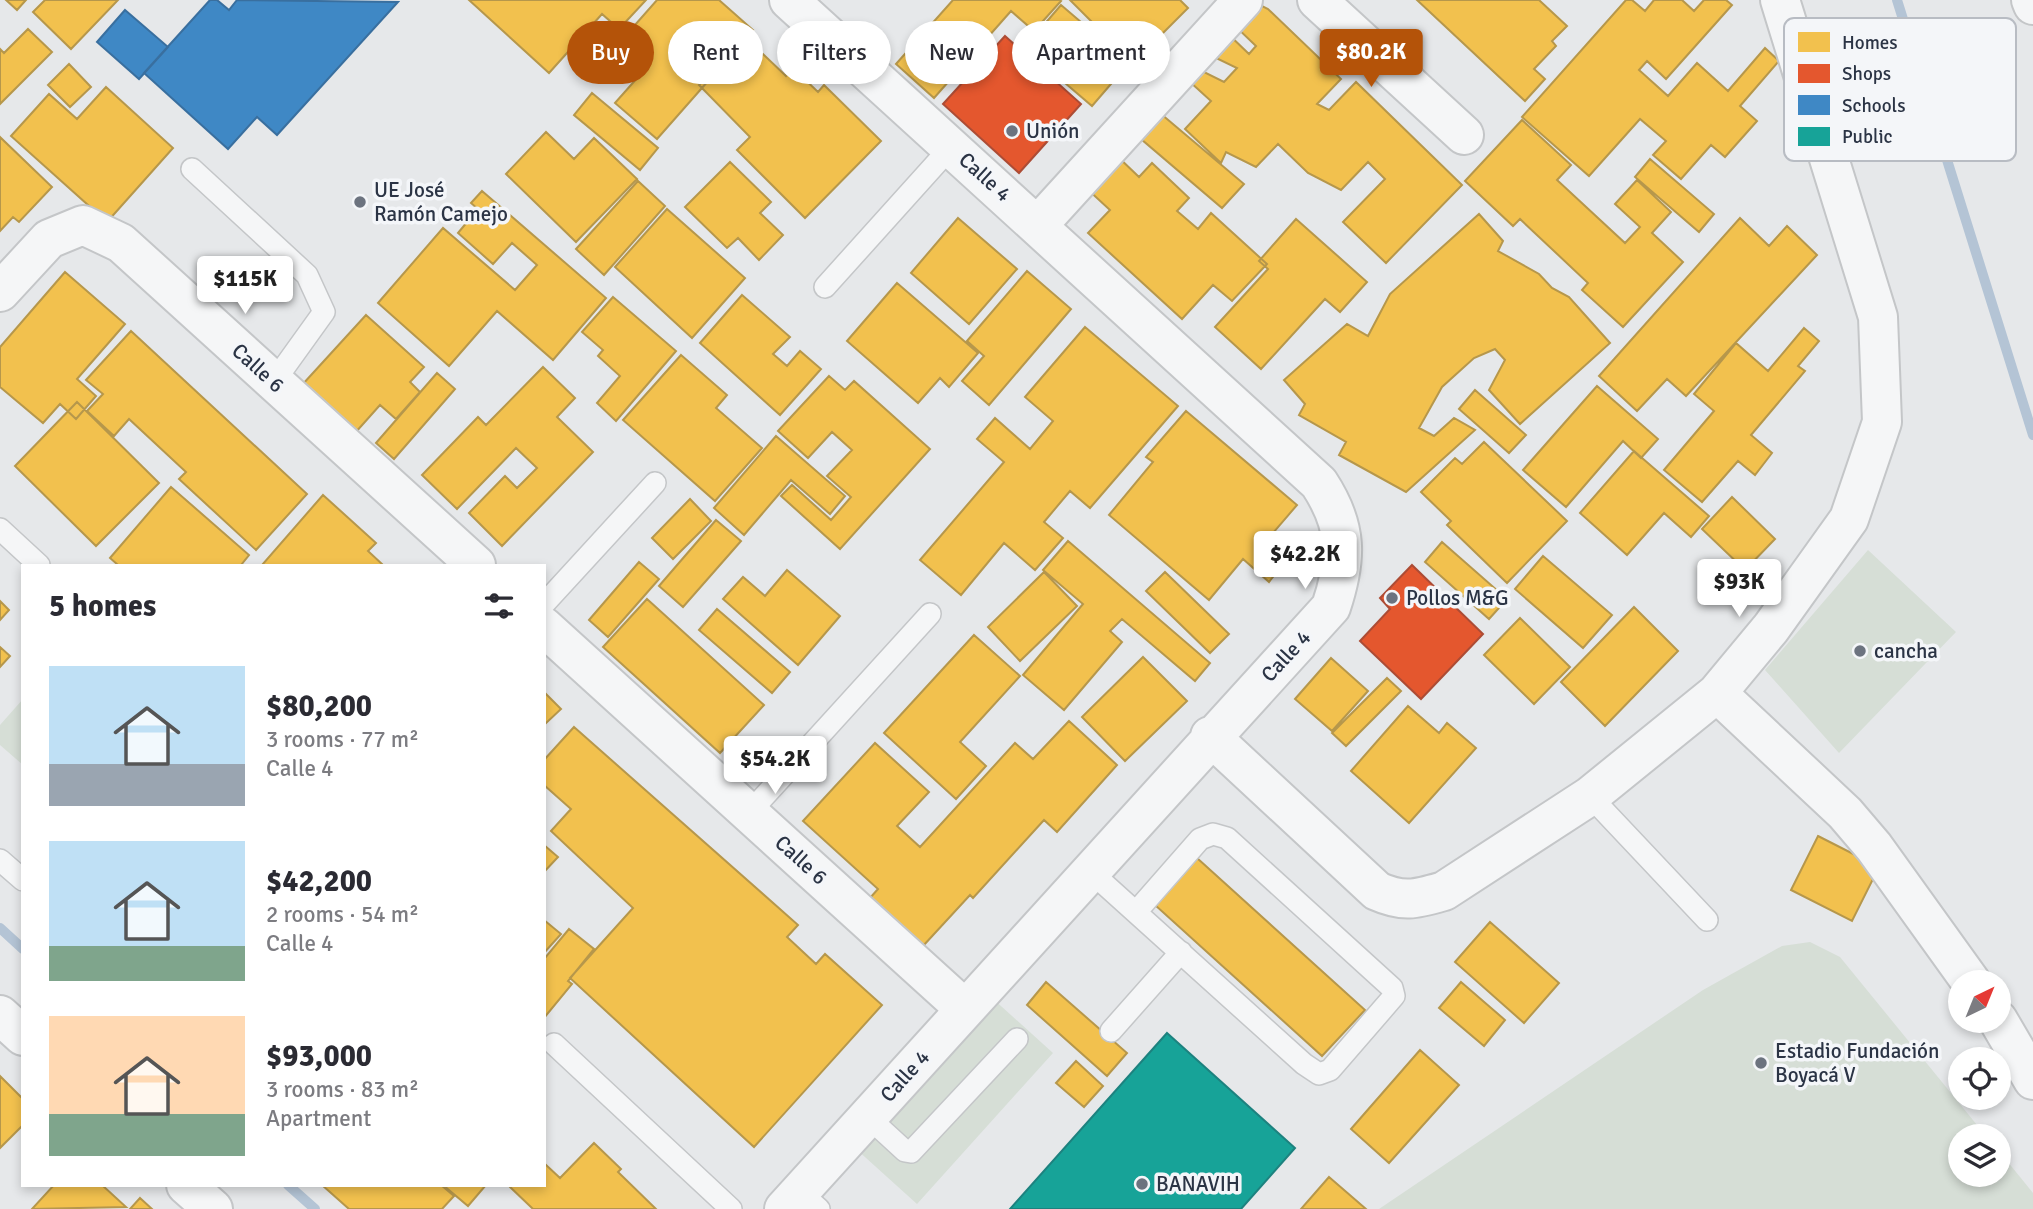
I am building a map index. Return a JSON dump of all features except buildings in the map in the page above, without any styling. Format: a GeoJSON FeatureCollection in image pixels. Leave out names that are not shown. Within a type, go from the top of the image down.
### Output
{"type":"FeatureCollection","features":[{"type":"Feature","properties":{"kind":"street","name":"Calle 4"},"geometry":{"type":"LineString","coordinates":[[789,0],[1320,483],[1335,508],[1343,572],[1331,607],[1210,736],[1091,872],[867,1117],[801,1203]]}},
{"type":"Feature","properties":{"kind":"street"},"geometry":{"type":"LineString","coordinates":[[1038,226],[1243,0]]}},
{"type":"Feature","properties":{"kind":"street"},"geometry":{"type":"LineString","coordinates":[[1317,0],[1464,135]]}},
{"type":"Feature","properties":{"kind":"street"},"geometry":{"type":"LineString","coordinates":[[1780,0],[1786,18]]}},
{"type":"Feature","properties":{"kind":"street"},"geometry":{"type":"LineString","coordinates":[[2031,0],[2033,5]]}},
{"type":"Feature","properties":{"kind":"street"},"geometry":{"type":"LineString","coordinates":[[1210,736],[1377,891],[1397,901],[1444,891],[1590,796],[1717,693],[1771,628],[1849,519],[1882,422],[1878,317],[1830,161]]}},
{"type":"Feature","properties":{"kind":"street","name":"Calle 6"},"geometry":{"type":"LineString","coordinates":[[0,292],[49,239],[83,225],[121,243],[475,564]]}},
{"type":"Feature","properties":{"kind":"street","name":"Calle 6"},"geometry":{"type":"LineString","coordinates":[[546,629],[965,1009]]}},
{"type":"Feature","properties":{"kind":"street"},"geometry":{"type":"LineString","coordinates":[[1717,693],[1845,813],[1874,847],[1962,970]]}},
{"type":"Feature","properties":{"kind":"street"},"geometry":{"type":"LineString","coordinates":[[0,1015],[21,1034]]}},
{"type":"Feature","properties":{"kind":"street"},"geometry":{"type":"LineString","coordinates":[[2006,1033],[2033,1080]]}},
{"type":"Feature","properties":{"kind":"street"},"geometry":{"type":"LineString","coordinates":[[188,1187],[213,1209]]}},
{"type":"Feature","properties":{"kind":"lane"},"geometry":{"type":"LineString","coordinates":[[825,286],[951,147]]}},
{"type":"Feature","properties":{"kind":"lane"},"geometry":{"type":"LineString","coordinates":[[192,169],[307,275],[316,290],[324,312],[273,383]]}},
{"type":"Feature","properties":{"kind":"lane"},"geometry":{"type":"LineString","coordinates":[[546,602],[654,483]]}},
{"type":"Feature","properties":{"kind":"lane"},"geometry":{"type":"LineString","coordinates":[[0,529],[37,564]]}},
{"type":"Feature","properties":{"kind":"lane"},"geometry":{"type":"LineString","coordinates":[[749,813],[930,614]]}},
{"type":"Feature","properties":{"kind":"lane"},"geometry":{"type":"LineString","coordinates":[[1590,796],[1707,920]]}},
{"type":"Feature","properties":{"kind":"lane"},"geometry":{"type":"LineString","coordinates":[[1091,872],[1304,1064],[1319,1074],[1330,1070],[1394,996],[1392,988],[1227,838],[1213,834],[1200,839],[1136,912]]}},
{"type":"Feature","properties":{"kind":"lane"},"geometry":{"type":"LineString","coordinates":[[0,860],[21,878]]}},
{"type":"Feature","properties":{"kind":"lane"},"geometry":{"type":"LineString","coordinates":[[1111,1031],[1181,952]]}},
{"type":"Feature","properties":{"kind":"lane"},"geometry":{"type":"LineString","coordinates":[[867,1117],[905,1151],[918,1149],[1017,1039]]}},
{"type":"Feature","properties":{"kind":"lane"},"geometry":{"type":"LineString","coordinates":[[554,1044],[731,1209]]}},
{"type":"Feature","properties":{"kind":"shaded area","name":"cancha"},"geometry":{"type":"Polygon","coordinates":[[[1868,550],[1956,632],[1839,753],[1765,670],[1868,550]]]}},
{"type":"Feature","properties":{"kind":"shaded area"},"geometry":{"type":"Polygon","coordinates":[[[21,701],[21,763],[0,745],[0,725],[21,701]]]}},
{"type":"Feature","properties":{"kind":"shaded area","name":"Estadio Fundación Boyacá V"},"geometry":{"type":"Polygon","coordinates":[[[1810,942],[1840,957],[1948,1089],[1948,1110],[1965,1110],[1976,1124],[1948,1124],[1948,1187],[2011,1187],[2011,1166],[2033,1193],[2033,1209],[1379,1209],[1703,990],[1782,946],[1810,942]]]}},
{"type":"Feature","properties":{"kind":"shaded area"},"geometry":{"type":"Polygon","coordinates":[[[991,997],[1053,1053],[917,1204],[855,1148],[991,997]]]}},
{"type":"Feature","properties":{"kind":"waterway"},"geometry":{"type":"LineString","coordinates":[[1897,0],[1903,18]]}},
{"type":"Feature","properties":{"kind":"waterway"},"geometry":{"type":"LineString","coordinates":[[1947,161],[2033,435]]}},
{"type":"Feature","properties":{"kind":"waterway"},"geometry":{"type":"LineString","coordinates":[[0,928],[21,947]]}},
{"type":"Feature","properties":{"kind":"waterway"},"geometry":{"type":"LineString","coordinates":[[290,1187],[315,1209]]}},
{"type":"Feature","properties":{"kind":"place","name":"Unión"},"geometry":{"type":"Point","coordinates":[1012,131]}},
{"type":"Feature","properties":{"kind":"place","name":"UE José Ramón Camejo"},"geometry":{"type":"Point","coordinates":[360,202]}},
{"type":"Feature","properties":{"kind":"place","name":"Pollos M&G"},"geometry":{"type":"Point","coordinates":[1392,598]}},
{"type":"Feature","properties":{"kind":"place","name":"cancha"},"geometry":{"type":"Point","coordinates":[1860,651]}},
{"type":"Feature","properties":{"kind":"place","name":"Estadio Fundación Boyacá V"},"geometry":{"type":"Point","coordinates":[1761,1063]}},
{"type":"Feature","properties":{"kind":"place","name":"BANAVIH"},"geometry":{"type":"Point","coordinates":[1142,1184]}}]}
